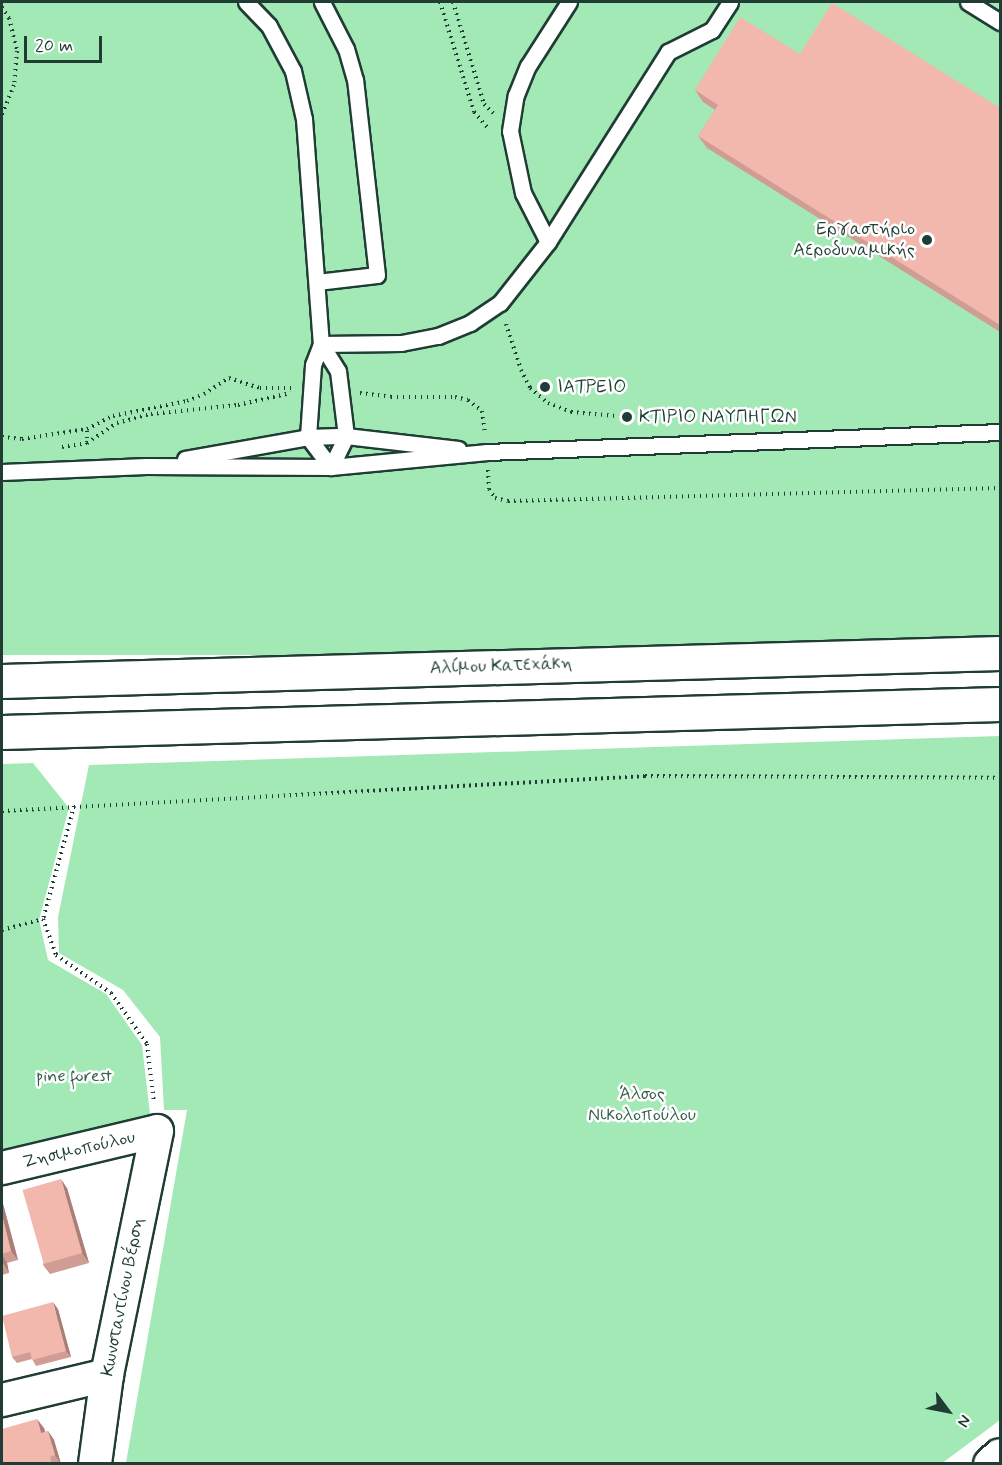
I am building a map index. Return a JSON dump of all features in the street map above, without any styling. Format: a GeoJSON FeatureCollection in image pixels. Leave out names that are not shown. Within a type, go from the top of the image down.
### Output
{"type":"FeatureCollection","features":[{"type":"Feature","properties":{"kind":"main road","name":"Αλίμου Κατεχάκη"},"geometry":{"type":"LineString","coordinates":[[2,681],[1000,653]]}},
{"type":"Feature","properties":{"kind":"main road"},"geometry":{"type":"LineString","coordinates":[[2,732],[1000,704]]}},
{"type":"Feature","properties":{"kind":"street","name":"Ζησιμοπούλου"},"geometry":{"type":"LineString","coordinates":[[2,1168],[157,1131]]}},
{"type":"Feature","properties":{"kind":"street","name":"Κωνσταντίνου Βέρση"},"geometry":{"type":"LineString","coordinates":[[95,1464],[107,1375],[157,1131]]}},
{"type":"Feature","properties":{"kind":"street"},"geometry":{"type":"LineString","coordinates":[[2,1400],[107,1375]]}},
{"type":"Feature","properties":{"kind":"street"},"geometry":{"type":"LineString","coordinates":[[990,1464],[1000,1455]]}},
{"type":"Feature","properties":{"kind":"lane"},"geometry":{"type":"LineString","coordinates":[[246,2],[269,26],[293,71],[305,127],[321,344],[313,365],[308,437],[331,467]]}},
{"type":"Feature","properties":{"kind":"lane"},"geometry":{"type":"LineString","coordinates":[[317,282],[377,275],[355,80],[346,49],[322,2]]}},
{"type":"Feature","properties":{"kind":"lane"},"geometry":{"type":"LineString","coordinates":[[548,242],[522,193],[510,131],[516,95],[528,66],[569,2]]}},
{"type":"Feature","properties":{"kind":"lane"},"geometry":{"type":"LineString","coordinates":[[321,344],[401,343],[438,336],[470,323],[501,303],[548,242],[668,52],[712,30],[729,2]]}},
{"type":"Feature","properties":{"kind":"lane"},"geometry":{"type":"LineString","coordinates":[[968,2],[1000,21]]}},
{"type":"Feature","properties":{"kind":"lane"},"geometry":{"type":"LineString","coordinates":[[321,344],[338,371],[346,436],[331,467]]}},
{"type":"Feature","properties":{"kind":"lane"},"geometry":{"type":"LineString","coordinates":[[2,472],[146,466],[331,467],[487,452],[1000,432]]}},
{"type":"Feature","properties":{"kind":"lane"},"geometry":{"type":"LineString","coordinates":[[146,466],[308,437],[346,436],[487,452]]}},
{"type":"Feature","properties":{"kind":"path"},"geometry":{"type":"LineString","coordinates":[[440,2],[474,112],[493,133]]}},
{"type":"Feature","properties":{"kind":"path"},"geometry":{"type":"LineString","coordinates":[[453,2],[484,104],[510,131]]}},
{"type":"Feature","properties":{"kind":"path"},"geometry":{"type":"LineString","coordinates":[[2,8],[9,18],[17,51],[14,85],[2,115]]}},
{"type":"Feature","properties":{"kind":"path"},"geometry":{"type":"LineString","coordinates":[[501,303],[521,370],[530,388],[548,404],[571,412],[627,417]]}},
{"type":"Feature","properties":{"kind":"path"},"geometry":{"type":"LineString","coordinates":[[2,437],[22,439],[87,429],[113,416],[187,401],[204,394],[230,378],[260,388],[312,388]]}},
{"type":"Feature","properties":{"kind":"path"},"geometry":{"type":"LineString","coordinates":[[51,448],[87,443],[117,423],[151,414],[238,405],[312,388]]}},
{"type":"Feature","properties":{"kind":"path"},"geometry":{"type":"LineString","coordinates":[[2,812],[74,806],[645,776],[1000,778]]}},
{"type":"Feature","properties":{"kind":"path"},"geometry":{"type":"LineString","coordinates":[[74,806],[44,918],[56,955],[111,993],[147,1044],[157,1131]]}},
{"type":"Feature","properties":{"kind":"path"},"geometry":{"type":"LineString","coordinates":[[2,930],[44,918]]}},
{"type":"Feature","properties":{"kind":"green space"},"geometry":{"type":"Polygon","coordinates":[[[2,2],[1000,2],[1000,655],[2,655],[2,2]]]}},
{"type":"Feature","properties":{"kind":"green space","name":"Άλσος Νικολοπούλου"},"geometry":{"type":"Polygon","coordinates":[[[1000,736],[1000,1420],[941,1464],[126,1463],[187,1110],[164,1110],[160,1037],[123,990],[59,953],[58,917],[89,765],[1000,736]]]}},
{"type":"Feature","properties":{"kind":"green space","name":"pine forest"},"geometry":{"type":"Polygon","coordinates":[[[33,763],[69,808],[39,920],[48,960],[106,994],[142,1045],[152,1131],[2,1167],[2,764],[33,763]]]}},
{"type":"Feature","properties":{"kind":"building","name":"Εργαστήριο Αεροδυναμικής"},"geometry":{"type":"Polygon","coordinates":[[[832,3],[1000,108],[1000,325],[698,136],[718,105],[695,90],[740,17],[800,54],[832,3]]]}},
{"type":"Feature","properties":{"kind":"building"},"geometry":{"type":"Polygon","coordinates":[[[61,1179],[82,1253],[44,1264],[23,1190],[61,1179]]]}},
{"type":"Feature","properties":{"kind":"building"},"geometry":{"type":"Polygon","coordinates":[[[2,1215],[11,1251],[2,1254],[2,1215]]]}},
{"type":"Feature","properties":{"kind":"building"},"geometry":{"type":"Polygon","coordinates":[[[53,1302],[66,1351],[32,1360],[30,1352],[12,1357],[2,1316],[53,1302]]]}},
{"type":"Feature","properties":{"kind":"building"},"geometry":{"type":"Polygon","coordinates":[[[37,1419],[41,1433],[48,1431],[55,1455],[50,1457],[52,1464],[2,1464],[2,1429],[37,1419]]]}},
{"type":"Feature","properties":{"kind":"place","name":"Εργαστήριο Αεροδυναμικής"},"geometry":{"type":"Point","coordinates":[927,240]}},
{"type":"Feature","properties":{"kind":"place","name":"ΙΑΤΡΕΙΟ"},"geometry":{"type":"Point","coordinates":[545,387]}},
{"type":"Feature","properties":{"kind":"place","name":"ΚΤΙΡΙΟ ΝΑΥΠΗΓΩΝ"},"geometry":{"type":"Point","coordinates":[627,417]}}]}
